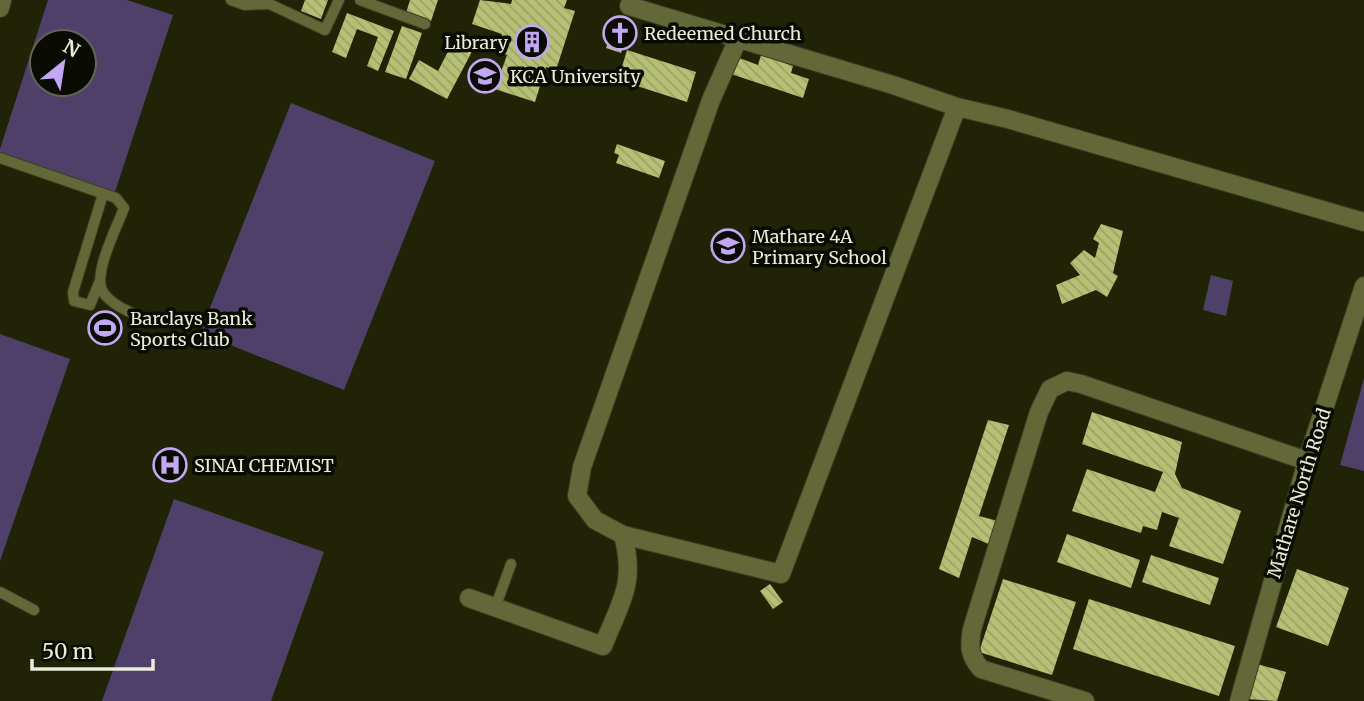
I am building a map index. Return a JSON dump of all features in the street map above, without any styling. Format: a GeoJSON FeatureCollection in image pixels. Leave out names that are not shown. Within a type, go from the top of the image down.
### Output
{"type":"FeatureCollection","features":[{"type":"Feature","properties":{"kind":"street"},"geometry":{"type":"LineString","coordinates":[[0,8],[2,0]]}},
{"type":"Feature","properties":{"kind":"street"},"geometry":{"type":"LineString","coordinates":[[629,6],[893,85],[957,107],[1008,119],[1364,222]]}},
{"type":"Feature","properties":{"kind":"street"},"geometry":{"type":"LineString","coordinates":[[738,39],[707,112],[582,467],[578,496],[595,520],[623,534],[781,574],[957,107]]}},
{"type":"Feature","properties":{"kind":"street","name":"Mathare North Road"},"geometry":{"type":"LineString","coordinates":[[1239,701],[1307,461],[1364,286]]}},
{"type":"Feature","properties":{"kind":"street"},"geometry":{"type":"LineString","coordinates":[[1085,701],[981,669],[971,658],[969,646],[1040,412],[1050,389],[1068,381],[1081,384],[1307,461]]}},
{"type":"Feature","properties":{"kind":"street"},"geometry":{"type":"LineString","coordinates":[[469,598],[603,646],[629,580],[630,561],[623,534]]}},
{"type":"Feature","properties":{"kind":"lane"},"geometry":{"type":"LineString","coordinates":[[231,0],[245,5],[272,4]]}},
{"type":"Feature","properties":{"kind":"lane"},"geometry":{"type":"LineString","coordinates":[[261,0],[325,30],[339,0]]}},
{"type":"Feature","properties":{"kind":"lane"},"geometry":{"type":"LineString","coordinates":[[360,0],[425,24]]}},
{"type":"Feature","properties":{"kind":"lane"},"geometry":{"type":"LineString","coordinates":[[0,158],[116,198],[124,208],[90,305],[74,301],[73,292],[103,194]]}},
{"type":"Feature","properties":{"kind":"lane"},"geometry":{"type":"LineString","coordinates":[[99,282],[109,299],[145,319]]}},
{"type":"Feature","properties":{"kind":"lane"},"geometry":{"type":"LineString","coordinates":[[495,608],[511,564]]}},
{"type":"Feature","properties":{"kind":"lane"},"geometry":{"type":"LineString","coordinates":[[0,592],[34,610]]}},
{"type":"Feature","properties":{"kind":"shaded area"},"geometry":{"type":"Polygon","coordinates":[[[48,0],[127,0],[173,15],[113,198],[0,161],[0,149],[28,62],[28,98],[98,98],[98,28],[39,28],[48,0]]]}},
{"type":"Feature","properties":{"kind":"shaded area"},"geometry":{"type":"Polygon","coordinates":[[[291,103],[435,161],[344,390],[200,333],[291,103]]]}},
{"type":"Feature","properties":{"kind":"shaded area"},"geometry":{"type":"Polygon","coordinates":[[[1211,275],[1233,281],[1226,316],[1203,310],[1211,275]]]}},
{"type":"Feature","properties":{"kind":"shaded area"},"geometry":{"type":"Polygon","coordinates":[[[0,334],[70,359],[0,561],[0,334]]]}},
{"type":"Feature","properties":{"kind":"shaded area"},"geometry":{"type":"Polygon","coordinates":[[[1364,378],[1364,471],[1340,465],[1364,378]]]}},
{"type":"Feature","properties":{"kind":"shaded area"},"geometry":{"type":"Polygon","coordinates":[[[174,499],[324,552],[271,701],[102,701],[174,499]]]}},
{"type":"Feature","properties":{"kind":"building"},"geometry":{"type":"Polygon","coordinates":[[[305,0],[328,0],[321,19],[301,11],[305,0]]]}},
{"type":"Feature","properties":{"kind":"building"},"geometry":{"type":"Polygon","coordinates":[[[410,0],[438,0],[431,21],[406,13],[410,0]]]}},
{"type":"Feature","properties":{"kind":"building","name":"Library"},"geometry":{"type":"Polygon","coordinates":[[[480,0],[511,4],[512,0],[567,0],[564,8],[575,11],[556,70],[546,67],[535,102],[495,89],[507,55],[496,51],[502,34],[472,24],[480,0]]]}},
{"type":"Feature","properties":{"kind":"building"},"geometry":{"type":"Polygon","coordinates":[[[347,13],[394,31],[378,71],[367,66],[378,37],[357,29],[346,58],[332,52],[347,13]]]}},
{"type":"Feature","properties":{"kind":"building"},"geometry":{"type":"Polygon","coordinates":[[[617,19],[631,24],[621,53],[606,48],[617,19]]]}},
{"type":"Feature","properties":{"kind":"building"},"geometry":{"type":"Polygon","coordinates":[[[402,26],[422,33],[406,79],[385,72],[402,26]]]}},
{"type":"Feature","properties":{"kind":"building"},"geometry":{"type":"Polygon","coordinates":[[[458,32],[477,42],[447,99],[409,79],[419,60],[438,71],[458,32]]]}},
{"type":"Feature","properties":{"kind":"building"},"geometry":{"type":"Polygon","coordinates":[[[627,50],[696,72],[687,102],[618,80],[627,50]]]}},
{"type":"Feature","properties":{"kind":"building"},"geometry":{"type":"Polygon","coordinates":[[[761,55],[793,66],[791,73],[809,79],[803,98],[728,73],[734,56],[758,65],[761,55]]]}},
{"type":"Feature","properties":{"kind":"building"},"geometry":{"type":"Polygon","coordinates":[[[617,144],[665,161],[659,178],[616,163],[619,155],[614,153],[617,144]]]}},
{"type":"Feature","properties":{"kind":"building"},"geometry":{"type":"Polygon","coordinates":[[[1101,224],[1123,231],[1113,273],[1118,276],[1107,297],[1096,290],[1062,304],[1056,285],[1080,275],[1070,263],[1084,250],[1095,258],[1099,243],[1093,239],[1101,224]]]}},
{"type":"Feature","properties":{"kind":"building"},"geometry":{"type":"Polygon","coordinates":[[[1092,412],[1182,442],[1175,474],[1182,488],[1241,511],[1223,564],[1169,546],[1179,518],[1162,512],[1157,530],[1143,526],[1141,533],[1072,511],[1087,469],[1155,492],[1163,472],[1082,444],[1092,412]]]}},
{"type":"Feature","properties":{"kind":"building"},"geometry":{"type":"Polygon","coordinates":[[[988,420],[1009,425],[979,516],[998,521],[991,545],[972,537],[959,578],[939,569],[988,420]]]}},
{"type":"Feature","properties":{"kind":"building"},"geometry":{"type":"Polygon","coordinates":[[[1067,534],[1140,560],[1131,588],[1057,562],[1067,534]]]}},
{"type":"Feature","properties":{"kind":"building"},"geometry":{"type":"Polygon","coordinates":[[[1151,555],[1219,578],[1210,605],[1142,582],[1151,555]]]}},
{"type":"Feature","properties":{"kind":"building"},"geometry":{"type":"Polygon","coordinates":[[[1297,569],[1349,588],[1328,646],[1276,627],[1297,569]]]}},
{"type":"Feature","properties":{"kind":"building"},"geometry":{"type":"Polygon","coordinates":[[[1003,579],[1076,602],[1052,675],[979,652],[1003,579]]]}},
{"type":"Feature","properties":{"kind":"building"},"geometry":{"type":"Polygon","coordinates":[[[770,584],[783,602],[773,609],[760,591],[770,584]]]}},
{"type":"Feature","properties":{"kind":"building"},"geometry":{"type":"Polygon","coordinates":[[[1089,599],[1235,646],[1219,696],[1073,649],[1089,599]]]}},
{"type":"Feature","properties":{"kind":"building"},"geometry":{"type":"Polygon","coordinates":[[[1257,664],[1286,672],[1277,701],[1247,699],[1257,664]]]}},
{"type":"Feature","properties":{"kind":"place","name":"Redeemed Church"},"geometry":{"type":"Point","coordinates":[620,33]}},
{"type":"Feature","properties":{"kind":"place","name":"Library"},"geometry":{"type":"Point","coordinates":[532,42]}},
{"type":"Feature","properties":{"kind":"place","name":"KCA University"},"geometry":{"type":"Point","coordinates":[485,76]}},
{"type":"Feature","properties":{"kind":"place","name":"Mathare 4A Primary School"},"geometry":{"type":"Point","coordinates":[728,246]}},
{"type":"Feature","properties":{"kind":"place","name":"Barclays Bank Sports Club"},"geometry":{"type":"Point","coordinates":[105,328]}},
{"type":"Feature","properties":{"kind":"place","name":"SINAI CHEMIST"},"geometry":{"type":"Point","coordinates":[170,465]}}]}
